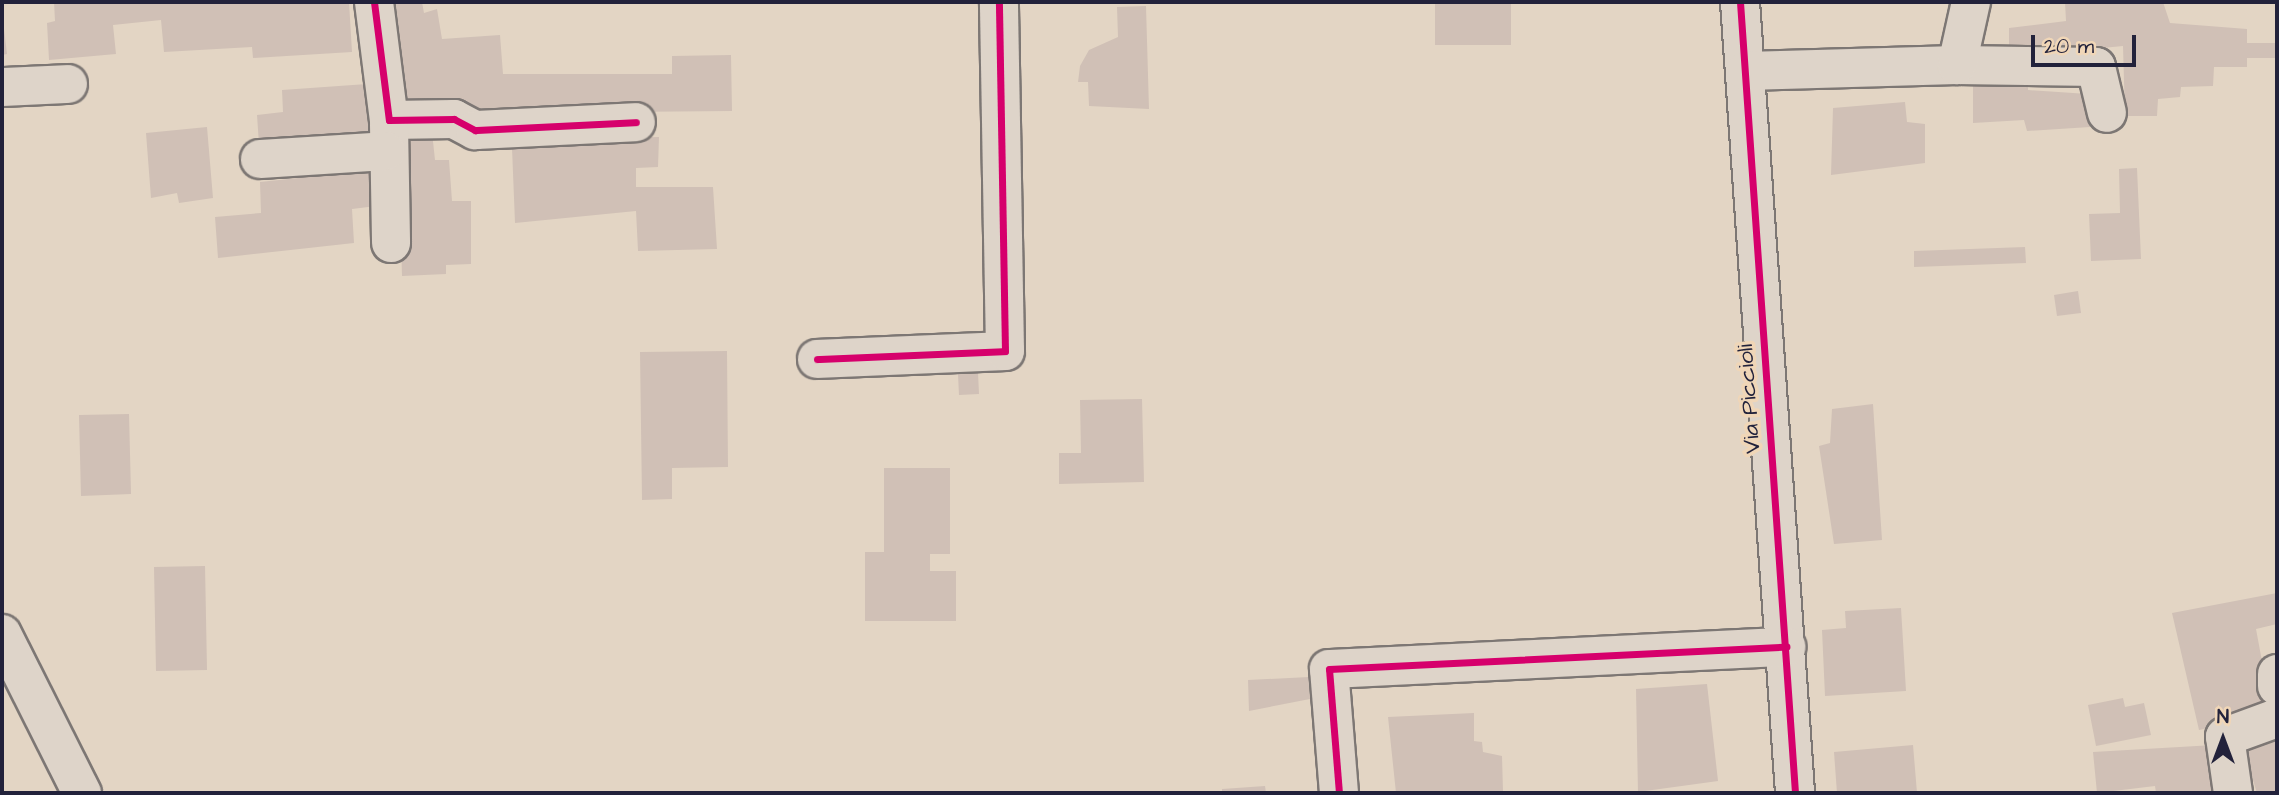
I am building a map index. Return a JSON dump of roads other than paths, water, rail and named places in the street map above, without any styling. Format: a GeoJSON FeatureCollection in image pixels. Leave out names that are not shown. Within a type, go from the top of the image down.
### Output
{"type":"FeatureCollection","features":[{"type":"Feature","properties":{"kind":"street"},"geometry":{"type":"LineString","coordinates":[[374,2],[388,135],[391,243]]}},
{"type":"Feature","properties":{"kind":"street"},"geometry":{"type":"LineString","coordinates":[[817,359],[1005,351],[999,2]]}},
{"type":"Feature","properties":{"kind":"street","name":"Via Piccioli"},"geometry":{"type":"LineString","coordinates":[[1740,2],[1795,793]]}},
{"type":"Feature","properties":{"kind":"street"},"geometry":{"type":"LineString","coordinates":[[1957,65],[1971,2]]}},
{"type":"Feature","properties":{"kind":"street"},"geometry":{"type":"LineString","coordinates":[[1746,71],[1957,65],[2096,67],[2107,114]]}},
{"type":"Feature","properties":{"kind":"street"},"geometry":{"type":"LineString","coordinates":[[2,87],[68,84]]}},
{"type":"Feature","properties":{"kind":"street"},"geometry":{"type":"LineString","coordinates":[[260,159],[388,135],[454,119],[475,130],[636,122]]}},
{"type":"Feature","properties":{"kind":"street"},"geometry":{"type":"LineString","coordinates":[[2,634],[82,793]]}},
{"type":"Feature","properties":{"kind":"street"},"geometry":{"type":"LineString","coordinates":[[1339,793],[1329,669],[1786,647]]}},
{"type":"Feature","properties":{"kind":"street"},"geometry":{"type":"LineString","coordinates":[[2277,674],[2277,686]]}},
{"type":"Feature","properties":{"kind":"street"},"geometry":{"type":"LineString","coordinates":[[2233,793],[2225,737],[2277,718]]}}]}
